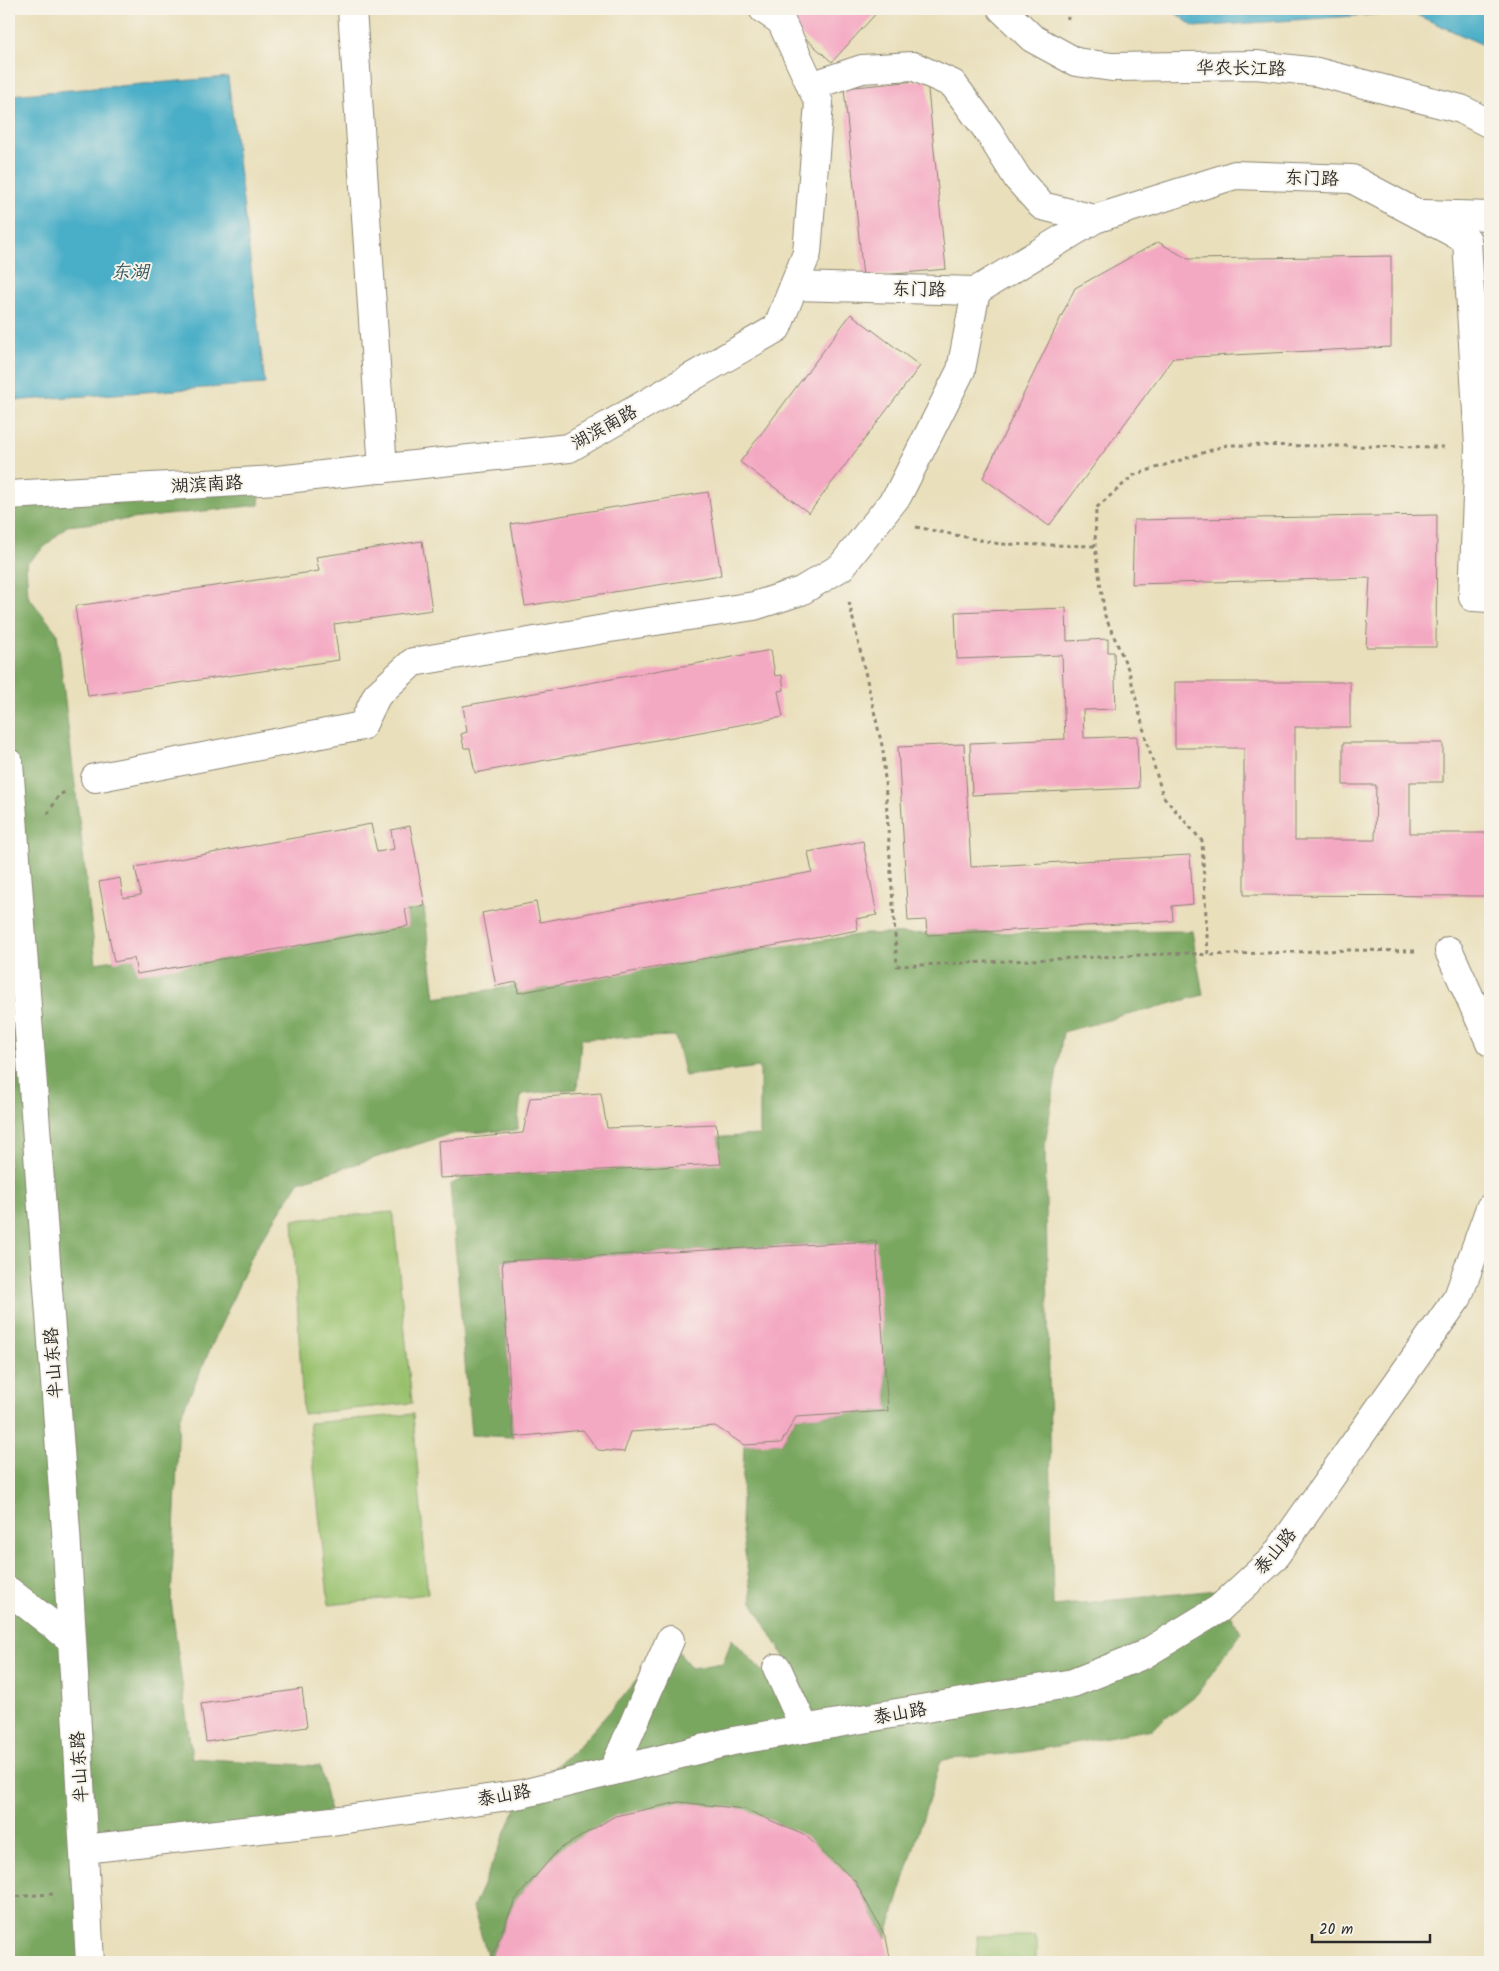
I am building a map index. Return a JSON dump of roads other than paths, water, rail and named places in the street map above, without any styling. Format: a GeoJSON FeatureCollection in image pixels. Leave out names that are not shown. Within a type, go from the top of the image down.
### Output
{"type":"FeatureCollection","features":[{"type":"Feature","properties":{"kind":"street"},"geometry":{"type":"LineString","coordinates":[[352,9],[383,469]]}},
{"type":"Feature","properties":{"kind":"street","name":"湖滨南路"},"geometry":{"type":"LineString","coordinates":[[9,495],[277,480],[569,448],[776,328],[807,253],[819,103],[781,21],[763,9]]}},
{"type":"Feature","properties":{"kind":"street","name":"华农长江路"},"geometry":{"type":"LineString","coordinates":[[1002,9],[1032,38],[1076,62],[1112,67],[1256,65],[1317,72],[1462,109],[1490,124]]}},
{"type":"Feature","properties":{"kind":"street"},"geometry":{"type":"LineString","coordinates":[[811,86],[862,69],[913,66],[953,84],[988,131],[1018,179],[1042,206],[1095,219]]}},
{"type":"Feature","properties":{"kind":"street","name":"东门路"},"geometry":{"type":"LineString","coordinates":[[794,286],[976,291],[1095,219],[1235,175],[1352,179],[1467,240],[1480,447],[1473,597],[1490,598]]}},
{"type":"Feature","properties":{"kind":"street"},"geometry":{"type":"LineString","coordinates":[[1418,214],[1490,216]]}},
{"type":"Feature","properties":{"kind":"street"},"geometry":{"type":"LineString","coordinates":[[95,778],[362,726],[377,695],[413,662],[610,628],[754,606],[801,591],[841,567],[898,495],[961,370],[976,291]]}},
{"type":"Feature","properties":{"kind":"street","name":"半山东路"},"geometry":{"type":"LineString","coordinates":[[9,763],[66,1531],[90,1962]]}},
{"type":"Feature","properties":{"kind":"street"},"geometry":{"type":"LineString","coordinates":[[1449,951],[1490,1042]]}},
{"type":"Feature","properties":{"kind":"street","name":"泰山路"},"geometry":{"type":"LineString","coordinates":[[84,1849],[332,1821],[522,1794],[733,1741],[1073,1683],[1143,1655],[1219,1609],[1273,1559],[1458,1297],[1490,1208]]}},
{"type":"Feature","properties":{"kind":"street"},"geometry":{"type":"LineString","coordinates":[[9,1592],[72,1640]]}},
{"type":"Feature","properties":{"kind":"street"},"geometry":{"type":"LineString","coordinates":[[613,1771],[670,1640]]}},
{"type":"Feature","properties":{"kind":"street"},"geometry":{"type":"LineString","coordinates":[[776,1668],[805,1729]]}},
{"type":"Feature","properties":{"kind":"water"},"geometry":{"type":"Polygon","coordinates":[[[1170,9],[1490,9],[1490,48],[1410,12],[1194,27],[1170,9]]]}},
{"type":"Feature","properties":{"kind":"water","name":"东湖"},"geometry":{"type":"Polygon","coordinates":[[[228,77],[265,384],[9,401],[9,95],[228,77]]]}}]}
